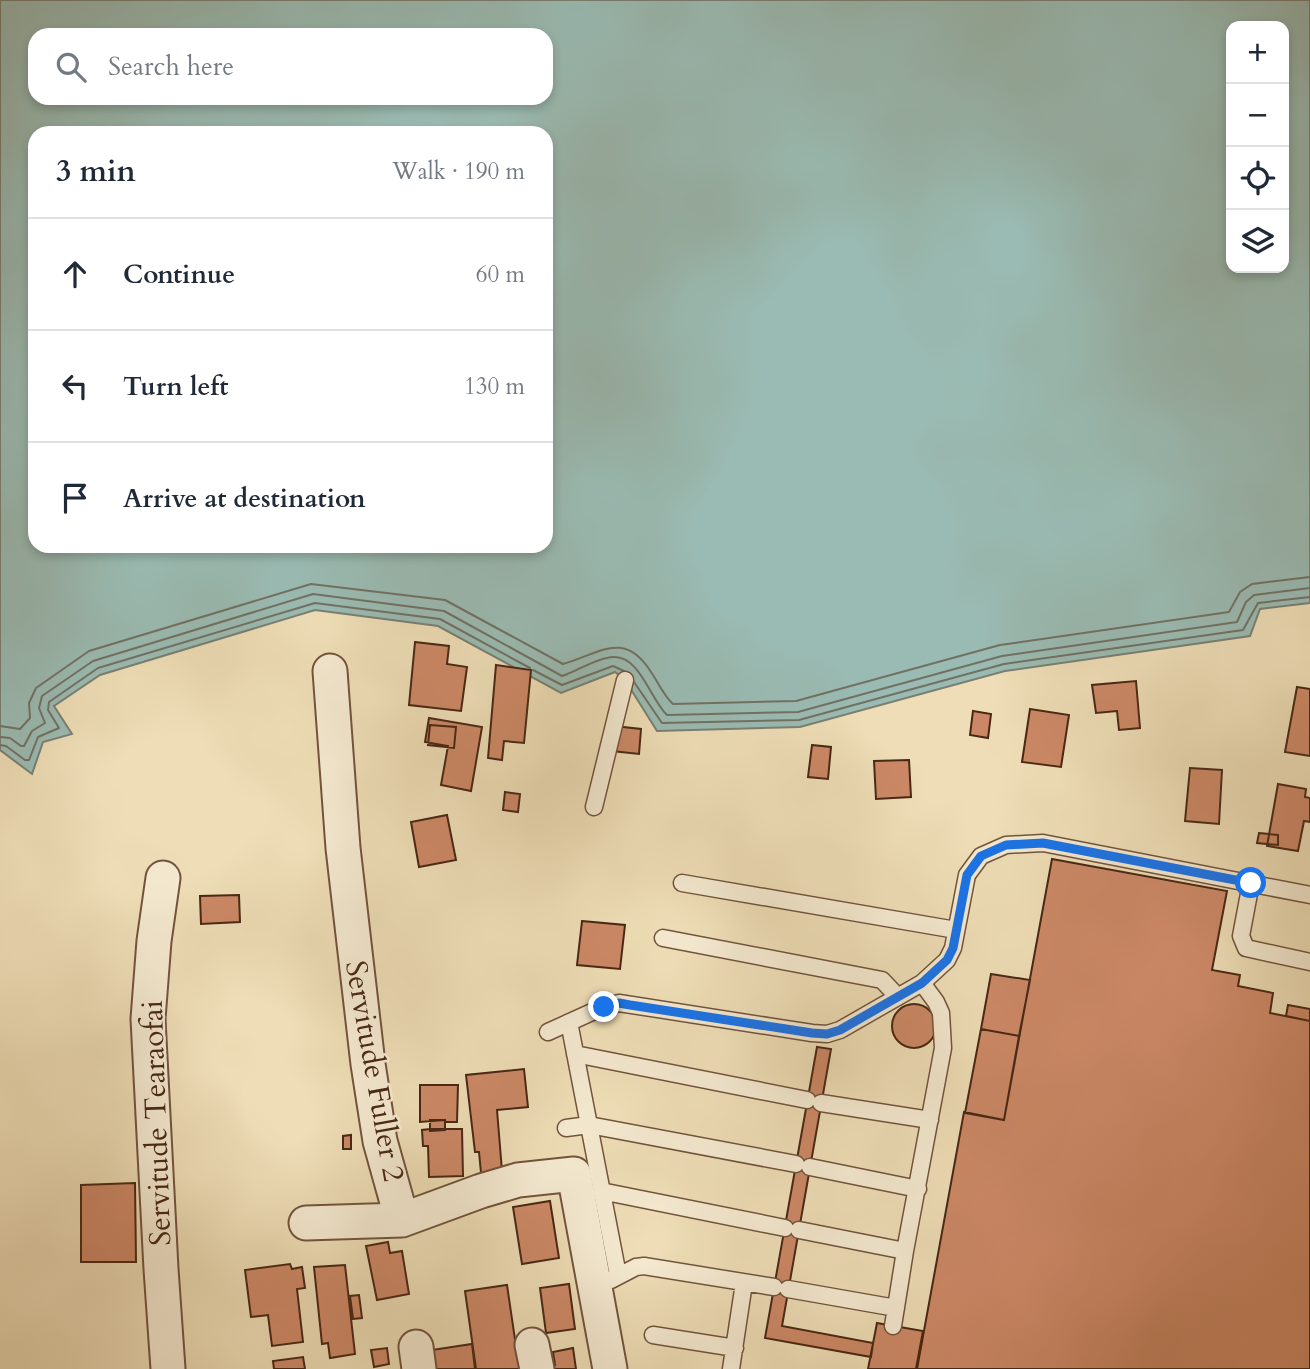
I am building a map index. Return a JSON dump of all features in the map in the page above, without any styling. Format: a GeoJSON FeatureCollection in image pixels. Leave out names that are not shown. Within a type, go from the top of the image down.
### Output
{"type":"FeatureCollection","features":[{"type":"Feature","properties":{"kind":"street","name":"Servitude Fuller 2"},"geometry":{"type":"LineString","coordinates":[[330,671],[344,848],[368,1064],[380,1141],[402,1220],[518,1180],[574,1174],[607,1284],[610,1369]]}},
{"type":"Feature","properties":{"kind":"street","name":"Servitude Tearaofai"},"geometry":{"type":"LineString","coordinates":[[163,878],[154,941],[148,1020],[168,1369]]}},
{"type":"Feature","properties":{"kind":"street"},"geometry":{"type":"LineString","coordinates":[[306,1223],[402,1220]]}},
{"type":"Feature","properties":{"kind":"lane"},"geometry":{"type":"LineString","coordinates":[[594,807],[625,680]]}},
{"type":"Feature","properties":{"kind":"lane"},"geometry":{"type":"LineString","coordinates":[[548,1032],[619,1003],[827,1034],[853,1024],[922,983],[947,960],[953,948],[967,875],[981,856],[1006,845],[1043,843],[1310,895]]}},
{"type":"Feature","properties":{"kind":"lane"},"geometry":{"type":"LineString","coordinates":[[682,883],[956,930]]}},
{"type":"Feature","properties":{"kind":"lane"},"geometry":{"type":"LineString","coordinates":[[1251,883],[1241,936],[1246,948],[1310,962]]}},
{"type":"Feature","properties":{"kind":"lane"},"geometry":{"type":"LineString","coordinates":[[663,938],[882,980],[898,997]]}},
{"type":"Feature","properties":{"kind":"lane"},"geometry":{"type":"LineString","coordinates":[[894,1326],[905,1251],[943,1048],[943,1028],[936,1002],[922,983]]}},
{"type":"Feature","properties":{"kind":"lane"},"geometry":{"type":"LineString","coordinates":[[569,1022],[601,1191],[607,1284],[644,1266],[895,1308]]}},
{"type":"Feature","properties":{"kind":"lane"},"geometry":{"type":"LineString","coordinates":[[575,1054],[814,1102],[930,1120]]}},
{"type":"Feature","properties":{"kind":"lane"},"geometry":{"type":"LineString","coordinates":[[566,1128],[589,1125],[918,1189]]}},
{"type":"Feature","properties":{"kind":"lane"},"geometry":{"type":"LineString","coordinates":[[601,1191],[905,1251]]}},
{"type":"Feature","properties":{"kind":"lane"},"geometry":{"type":"LineString","coordinates":[[731,1369],[744,1283]]}},
{"type":"Feature","properties":{"kind":"lane"},"geometry":{"type":"LineString","coordinates":[[653,1335],[735,1348]]}},
{"type":"Feature","properties":{"kind":"water"},"geometry":{"type":"Polygon","coordinates":[[[0,0],[1310,0],[1310,603],[1260,609],[1250,636],[1005,671],[800,727],[657,731],[625,680],[615,672],[561,693],[438,626],[315,610],[100,675],[54,706],[72,734],[43,742],[32,774],[0,750],[0,0]]]}},
{"type":"Feature","properties":{"kind":"building"},"geometry":{"type":"Polygon","coordinates":[[[415,642],[449,646],[447,664],[467,667],[461,711],[409,705],[415,642]]]}},
{"type":"Feature","properties":{"kind":"building"},"geometry":{"type":"Polygon","coordinates":[[[496,665],[531,670],[524,743],[504,741],[502,760],[488,758],[496,665]]]}},
{"type":"Feature","properties":{"kind":"building"},"geometry":{"type":"Polygon","coordinates":[[[1136,681],[1140,728],[1119,730],[1117,711],[1096,713],[1092,685],[1136,681]]]}},
{"type":"Feature","properties":{"kind":"building"},"geometry":{"type":"Polygon","coordinates":[[[1297,687],[1310,689],[1310,756],[1285,752],[1297,687]]]}},
{"type":"Feature","properties":{"kind":"building"},"geometry":{"type":"Polygon","coordinates":[[[1030,709],[1069,715],[1061,767],[1022,762],[1030,709]]]}},
{"type":"Feature","properties":{"kind":"building"},"geometry":{"type":"Polygon","coordinates":[[[973,711],[991,714],[988,738],[970,735],[973,711]]]}},
{"type":"Feature","properties":{"kind":"building"},"geometry":{"type":"Polygon","coordinates":[[[429,718],[482,727],[471,791],[441,785],[448,746],[425,742],[429,718]]]}},
{"type":"Feature","properties":{"kind":"building"},"geometry":{"type":"Polygon","coordinates":[[[430,725],[456,727],[454,748],[428,745],[430,725]]]}},
{"type":"Feature","properties":{"kind":"building"},"geometry":{"type":"Polygon","coordinates":[[[614,726],[641,729],[639,754],[612,751],[614,726]]]}},
{"type":"Feature","properties":{"kind":"building"},"geometry":{"type":"Polygon","coordinates":[[[812,745],[831,747],[828,779],[808,777],[812,745]]]}},
{"type":"Feature","properties":{"kind":"building"},"geometry":{"type":"Polygon","coordinates":[[[909,760],[911,797],[876,799],[874,761],[909,760]]]}},
{"type":"Feature","properties":{"kind":"building"},"geometry":{"type":"Polygon","coordinates":[[[1190,768],[1222,770],[1219,824],[1185,821],[1190,768]]]}},
{"type":"Feature","properties":{"kind":"building"},"geometry":{"type":"Polygon","coordinates":[[[1278,784],[1306,789],[1305,797],[1310,798],[1310,822],[1304,821],[1298,851],[1267,846],[1278,784]]]}},
{"type":"Feature","properties":{"kind":"building"},"geometry":{"type":"Polygon","coordinates":[[[505,792],[520,794],[518,812],[503,810],[505,792]]]}},
{"type":"Feature","properties":{"kind":"building"},"geometry":{"type":"Polygon","coordinates":[[[447,815],[456,860],[419,867],[411,822],[447,815]]]}},
{"type":"Feature","properties":{"kind":"building"},"geometry":{"type":"Polygon","coordinates":[[[1259,833],[1278,835],[1278,845],[1257,843],[1259,833]]]}},
{"type":"Feature","properties":{"kind":"building"},"geometry":{"type":"Polygon","coordinates":[[[1052,859],[1227,891],[1212,970],[1240,975],[1238,986],[1273,993],[1270,1013],[1310,1021],[1310,1369],[917,1369],[964,1112],[1004,1120],[1052,859]]]}},
{"type":"Feature","properties":{"kind":"building"},"geometry":{"type":"Polygon","coordinates":[[[239,895],[240,922],[201,924],[200,896],[239,895]]]}},
{"type":"Feature","properties":{"kind":"building"},"geometry":{"type":"Polygon","coordinates":[[[582,921],[625,925],[620,969],[577,965],[582,921]]]}},
{"type":"Feature","properties":{"kind":"building"},"geometry":{"type":"Polygon","coordinates":[[[991,974],[1030,980],[1019,1036],[981,1029],[991,974]]]}},
{"type":"Feature","properties":{"kind":"building"},"geometry":{"type":"Polygon","coordinates":[[[914,1004],[930,1010],[936,1026],[930,1042],[914,1048],[898,1042],[892,1026],[898,1010],[914,1004]]]}},
{"type":"Feature","properties":{"kind":"building"},"geometry":{"type":"Polygon","coordinates":[[[1288,1005],[1310,1009],[1310,1021],[1286,1016],[1288,1005]]]}},
{"type":"Feature","properties":{"kind":"building"},"geometry":{"type":"Polygon","coordinates":[[[981,1029],[1019,1036],[1004,1120],[965,1113],[981,1029]]]}},
{"type":"Feature","properties":{"kind":"building"},"geometry":{"type":"Polygon","coordinates":[[[817,1047],[831,1049],[782,1326],[873,1343],[871,1357],[765,1338],[817,1047]]]}},
{"type":"Feature","properties":{"kind":"building"},"geometry":{"type":"Polygon","coordinates":[[[524,1069],[528,1107],[497,1110],[502,1171],[481,1173],[479,1152],[475,1152],[466,1075],[524,1069]]]}},
{"type":"Feature","properties":{"kind":"building"},"geometry":{"type":"Polygon","coordinates":[[[420,1085],[458,1085],[457,1122],[420,1122],[420,1085]]]}},
{"type":"Feature","properties":{"kind":"building"},"geometry":{"type":"Polygon","coordinates":[[[430,1120],[445,1120],[445,1130],[430,1131],[430,1120]]]}},
{"type":"Feature","properties":{"kind":"building"},"geometry":{"type":"Polygon","coordinates":[[[462,1129],[463,1176],[429,1177],[428,1146],[423,1146],[422,1130],[462,1129]]]}},
{"type":"Feature","properties":{"kind":"building"},"geometry":{"type":"Polygon","coordinates":[[[351,1135],[351,1149],[343,1149],[343,1136],[351,1135]]]}},
{"type":"Feature","properties":{"kind":"building"},"geometry":{"type":"Polygon","coordinates":[[[135,1183],[136,1262],[81,1262],[81,1185],[135,1183]]]}},
{"type":"Feature","properties":{"kind":"building"},"geometry":{"type":"Polygon","coordinates":[[[550,1201],[559,1258],[522,1264],[513,1207],[550,1201]]]}},
{"type":"Feature","properties":{"kind":"building"},"geometry":{"type":"Polygon","coordinates":[[[388,1242],[390,1253],[402,1251],[409,1294],[377,1300],[366,1246],[388,1242]]]}},
{"type":"Feature","properties":{"kind":"building"},"geometry":{"type":"Polygon","coordinates":[[[290,1264],[292,1269],[302,1267],[305,1288],[297,1289],[303,1342],[272,1346],[268,1315],[251,1317],[245,1270],[290,1264]]]}},
{"type":"Feature","properties":{"kind":"building"},"geometry":{"type":"Polygon","coordinates":[[[345,1265],[355,1354],[330,1358],[328,1343],[322,1344],[314,1267],[345,1265]]]}},
{"type":"Feature","properties":{"kind":"building"},"geometry":{"type":"Polygon","coordinates":[[[569,1284],[575,1329],[546,1333],[540,1288],[569,1284]]]}},
{"type":"Feature","properties":{"kind":"building"},"geometry":{"type":"Polygon","coordinates":[[[507,1285],[518,1360],[531,1369],[476,1369],[465,1291],[507,1285]]]}},
{"type":"Feature","properties":{"kind":"building"},"geometry":{"type":"Polygon","coordinates":[[[359,1295],[362,1318],[353,1319],[350,1296],[359,1295]]]}},
{"type":"Feature","properties":{"kind":"building"},"geometry":{"type":"Polygon","coordinates":[[[877,1323],[923,1331],[916,1369],[868,1369],[877,1323]]]}},
{"type":"Feature","properties":{"kind":"building"},"geometry":{"type":"Polygon","coordinates":[[[472,1344],[475,1369],[428,1369],[425,1351],[472,1344]]]}},
{"type":"Feature","properties":{"kind":"building"},"geometry":{"type":"Polygon","coordinates":[[[387,1348],[389,1364],[374,1367],[371,1350],[387,1348]]]}},
{"type":"Feature","properties":{"kind":"building"},"geometry":{"type":"Polygon","coordinates":[[[573,1348],[576,1369],[544,1369],[543,1367],[555,1365],[553,1352],[573,1348]]]}},
{"type":"Feature","properties":{"kind":"building"},"geometry":{"type":"Polygon","coordinates":[[[303,1357],[305,1369],[274,1369],[273,1361],[303,1357]]]}},
{"type":"Feature","properties":{"kind":"route"},"geometry":{"type":"LineString","coordinates":[[604,1007],[619,1003],[812,1033],[827,1034],[840,1030],[922,983],[947,960],[953,948],[967,875],[981,856],[1006,845],[1043,843],[1251,883]]}}]}
